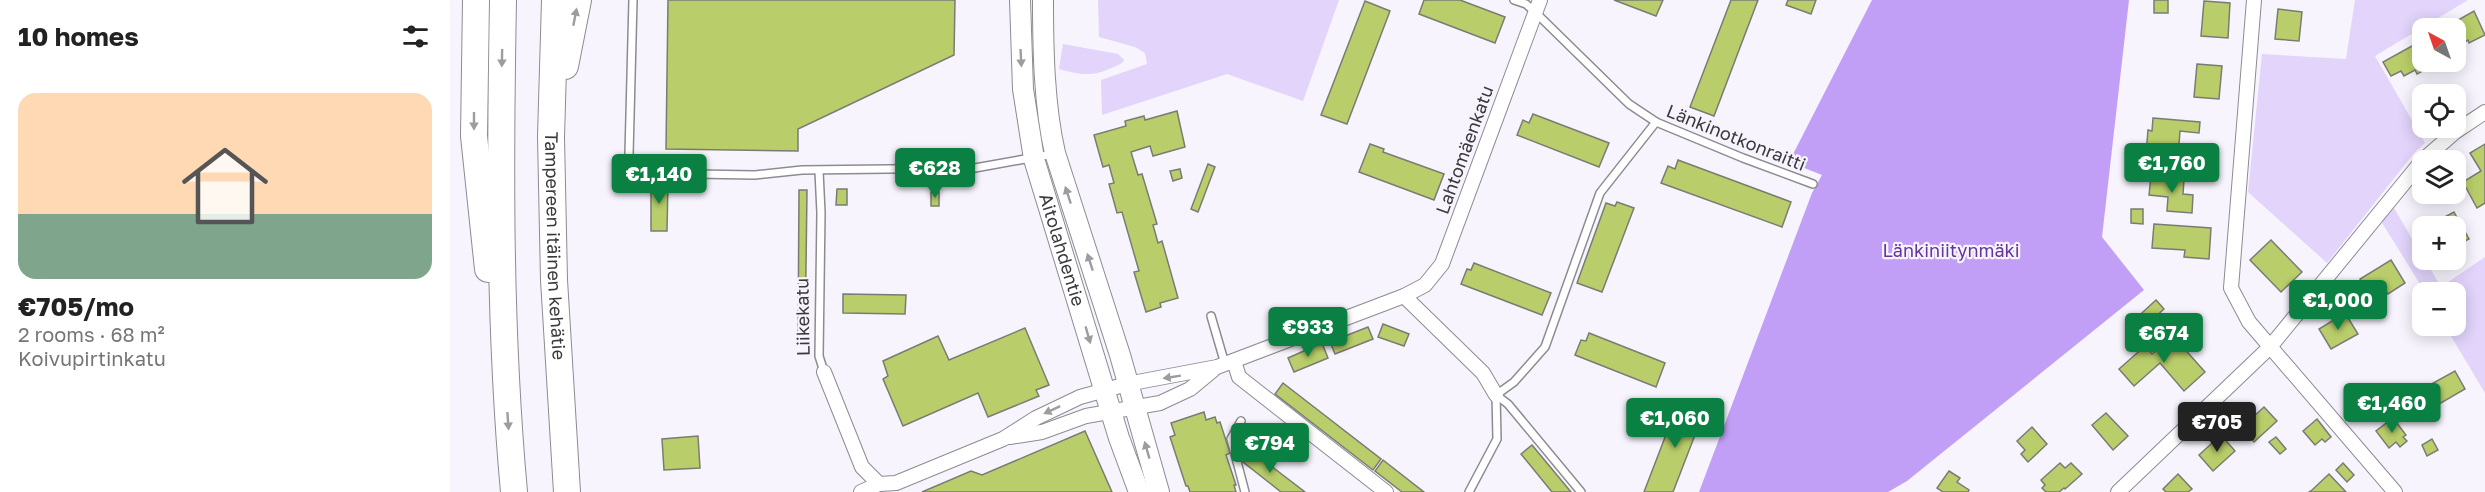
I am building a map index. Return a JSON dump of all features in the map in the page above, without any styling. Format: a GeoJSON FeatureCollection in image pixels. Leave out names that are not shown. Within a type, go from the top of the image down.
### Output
{"type":"FeatureCollection","features":[{"type":"Feature","properties":{"kind":"highway"},"geometry":{"type":"LineString","coordinates":[[476,0],[474,136],[485,250],[506,381]]}},
{"type":"Feature","properties":{"kind":"highway"},"geometry":{"type":"LineString","coordinates":[[503,0],[501,268],[514,492]]}},
{"type":"Feature","properties":{"kind":"highway","name":"Tampereen itäinen kehätie"},"geometry":{"type":"LineString","coordinates":[[555,0],[551,137],[554,280],[567,492]]}},
{"type":"Feature","properties":{"kind":"highway"},"geometry":{"type":"LineString","coordinates":[[551,137],[578,0]]}},
{"type":"Feature","properties":{"kind":"main road","name":"Aitolahdentie"},"geometry":{"type":"LineString","coordinates":[[1020,0],[1023,89],[1034,159],[1104,390],[1139,492]]}},
{"type":"Feature","properties":{"kind":"main road","name":"Aitolahdentie"},"geometry":{"type":"LineString","coordinates":[[1043,0],[1043,39],[1051,133],[1055,153],[1159,492]]}},
{"type":"Feature","properties":{"kind":"street"},"geometry":{"type":"LineString","coordinates":[[2254,0],[2231,288],[2249,322],[2389,490]]}},
{"type":"Feature","properties":{"kind":"street","name":"Lahtomäenkatu"},"geometry":{"type":"LineString","coordinates":[[1225,364],[1404,296],[1425,285],[1436,275],[1537,6]]}},
{"type":"Feature","properties":{"kind":"street"},"geometry":{"type":"LineString","coordinates":[[2435,150],[2455,132],[2485,112]]}},
{"type":"Feature","properties":{"kind":"street"},"geometry":{"type":"LineString","coordinates":[[2118,492],[2270,347],[2412,174]]}},
{"type":"Feature","properties":{"kind":"street"},"geometry":{"type":"LineString","coordinates":[[1404,296],[1483,374],[1496,395]]}},
{"type":"Feature","properties":{"kind":"street"},"geometry":{"type":"LineString","coordinates":[[861,492],[896,483],[1003,439],[1044,414],[1080,397],[1127,384],[1225,364]]}},
{"type":"Feature","properties":{"kind":"street"},"geometry":{"type":"LineString","coordinates":[[1003,439],[1042,432],[1086,416],[1161,403],[1190,389],[1225,364]]}},
{"type":"Feature","properties":{"kind":"street"},"geometry":{"type":"LineString","coordinates":[[1225,364],[1386,492]]}},
{"type":"Feature","properties":{"kind":"street","name":"Liikekatu"},"geometry":{"type":"LineString","coordinates":[[824,372],[862,467],[878,488]]}},
{"type":"Feature","properties":{"kind":"lane"},"geometry":{"type":"LineString","coordinates":[[633,0],[629,154],[634,173],[755,175],[802,170],[975,168],[1034,159],[1055,153]]}},
{"type":"Feature","properties":{"kind":"lane","name":"Länkinotkonraitti"},"geometry":{"type":"LineString","coordinates":[[1514,0],[1537,6],[1629,104],[1656,122],[1813,184]]}},
{"type":"Feature","properties":{"kind":"lane"},"geometry":{"type":"LineString","coordinates":[[1496,395],[1532,365],[1545,347],[1600,193],[1656,122]]}},
{"type":"Feature","properties":{"kind":"lane","name":"Liikekatu"},"geometry":{"type":"LineString","coordinates":[[819,171],[821,213],[819,356],[824,372]]}},
{"type":"Feature","properties":{"kind":"lane"},"geometry":{"type":"LineString","coordinates":[[1211,316],[1225,364]]}},
{"type":"Feature","properties":{"kind":"lane"},"geometry":{"type":"LineString","coordinates":[[1468,492],[1497,439],[1496,395]]}},
{"type":"Feature","properties":{"kind":"lane"},"geometry":{"type":"LineString","coordinates":[[1496,395],[1508,404],[1581,492]]}},
{"type":"Feature","properties":{"kind":"lane"},"geometry":{"type":"LineString","coordinates":[[1241,421],[1231,439],[1245,492]]}},
{"type":"Feature","properties":{"kind":"shaded area"},"geometry":{"type":"Polygon","coordinates":[[[1098,0],[1339,0],[1303,101],[1227,74],[1102,115],[1101,80],[1147,64],[1145,53],[1135,47],[1099,37],[1098,0]]]}},
{"type":"Feature","properties":{"kind":"shaded area"},"geometry":{"type":"Polygon","coordinates":[[[2355,0],[2468,0],[2438,18],[2412,18],[2412,34],[2375,56],[2412,120],[2412,138],[2422,138],[2425,143],[2417,150],[2412,150],[2412,156],[2327,263],[2248,192],[2262,54],[2346,59],[2355,0]]]}},
{"type":"Feature","properties":{"kind":"shaded area"},"geometry":{"type":"Polygon","coordinates":[[[1063,44],[1118,54],[1124,60],[1098,73],[1069,72],[1059,69],[1063,44]]]}},
{"type":"Feature","properties":{"kind":"shaded area"},"geometry":{"type":"Polygon","coordinates":[[[2394,208],[2412,239],[2412,270],[2431,270],[2438,282],[2419,282],[2381,221],[2394,208]]]}},
{"type":"Feature","properties":{"kind":"shaded area"},"geometry":{"type":"Polygon","coordinates":[[[2485,257],[2485,393],[2451,336],[2466,336],[2466,282],[2448,282],[2485,257]]]}},
{"type":"Feature","properties":{"kind":"green space","name":"Länkiniitynmäki"},"geometry":{"type":"Polygon","coordinates":[[[1872,0],[2129,0],[2102,237],[2144,290],[1907,481],[1888,492],[1699,492],[1812,193],[1822,175],[1789,162],[1872,0]]]}},
{"type":"Feature","properties":{"kind":"building"},"geometry":{"type":"Polygon","coordinates":[[[668,0],[955,0],[954,55],[798,129],[798,151],[666,149],[668,0]]]}},
{"type":"Feature","properties":{"kind":"building"},"geometry":{"type":"Polygon","coordinates":[[[1424,0],[1460,0],[1505,17],[1495,43],[1419,14],[1424,0]]]}},
{"type":"Feature","properties":{"kind":"building"},"geometry":{"type":"Polygon","coordinates":[[[1614,0],[1663,0],[1656,16],[1614,0]]]}},
{"type":"Feature","properties":{"kind":"building"},"geometry":{"type":"Polygon","coordinates":[[[1731,0],[1758,0],[1714,116],[1690,107],[1731,0]]]}},
{"type":"Feature","properties":{"kind":"building"},"geometry":{"type":"Polygon","coordinates":[[[1788,0],[1816,0],[1811,14],[1786,5],[1788,0]]]}},
{"type":"Feature","properties":{"kind":"building"},"geometry":{"type":"Polygon","coordinates":[[[2154,0],[2168,0],[2168,13],[2154,13],[2154,0]]]}},
{"type":"Feature","properties":{"kind":"building"},"geometry":{"type":"Polygon","coordinates":[[[1365,1],[1390,11],[1347,124],[1321,115],[1365,1]]]}},
{"type":"Feature","properties":{"kind":"building"},"geometry":{"type":"Polygon","coordinates":[[[2204,1],[2230,3],[2228,38],[2201,36],[2204,1]]]}},
{"type":"Feature","properties":{"kind":"building"},"geometry":{"type":"Polygon","coordinates":[[[2278,9],[2302,12],[2299,41],[2275,39],[2278,9]]]}},
{"type":"Feature","properties":{"kind":"building"},"geometry":{"type":"Polygon","coordinates":[[[2474,11],[2485,35],[2469,43],[2468,40],[2466,41],[2466,18],[2462,18],[2474,11]]]}},
{"type":"Feature","properties":{"kind":"building"},"geometry":{"type":"Polygon","coordinates":[[[2412,46],[2412,72],[2404,76],[2401,71],[2391,76],[2383,62],[2412,46]]]}},
{"type":"Feature","properties":{"kind":"building"},"geometry":{"type":"Polygon","coordinates":[[[2197,64],[2222,66],[2219,99],[2194,97],[2197,64]]]}},
{"type":"Feature","properties":{"kind":"building"},"geometry":{"type":"Polygon","coordinates":[[[1177,111],[1185,147],[1153,156],[1150,146],[1131,152],[1138,175],[1142,174],[1157,224],[1153,225],[1158,243],[1162,241],[1178,298],[1160,303],[1161,307],[1146,312],[1134,272],[1139,271],[1122,212],[1117,213],[1109,184],[1114,183],[1109,165],[1103,167],[1094,135],[1126,126],[1125,121],[1144,116],[1145,120],[1177,111]]]}},
{"type":"Feature","properties":{"kind":"building"},"geometry":{"type":"Polygon","coordinates":[[[1533,114],[1609,143],[1599,167],[1517,135],[1523,120],[1529,123],[1533,114]]]}},
{"type":"Feature","properties":{"kind":"building"},"geometry":{"type":"Polygon","coordinates":[[[2153,118],[2200,122],[2199,133],[2180,131],[2178,157],[2146,154],[2148,130],[2152,131],[2153,118]]]}},
{"type":"Feature","properties":{"kind":"building"},"geometry":{"type":"Polygon","coordinates":[[[1370,144],[1384,149],[1383,152],[1444,174],[1434,200],[1359,172],[1370,144]]]}},
{"type":"Feature","properties":{"kind":"building"},"geometry":{"type":"Polygon","coordinates":[[[2485,144],[2485,203],[2477,208],[2466,188],[2466,180],[2481,171],[2470,153],[2485,144]]]}},
{"type":"Feature","properties":{"kind":"building"},"geometry":{"type":"Polygon","coordinates":[[[1678,160],[1791,202],[1782,227],[1661,183],[1668,166],[1675,169],[1678,160]]]}},
{"type":"Feature","properties":{"kind":"building"},"geometry":{"type":"Polygon","coordinates":[[[1208,164],[1215,167],[1198,212],[1191,209],[1208,164]]]}},
{"type":"Feature","properties":{"kind":"building"},"geometry":{"type":"Polygon","coordinates":[[[1180,169],[1182,178],[1173,181],[1170,171],[1180,169]]]}},
{"type":"Feature","properties":{"kind":"building"},"geometry":{"type":"Polygon","coordinates":[[[2151,176],[2184,179],[2183,194],[2193,195],[2192,213],[2167,211],[2168,197],[2149,195],[2151,176]]]}},
{"type":"Feature","properties":{"kind":"building"},"geometry":{"type":"Polygon","coordinates":[[[651,180],[668,180],[667,231],[651,231],[651,180]]]}},
{"type":"Feature","properties":{"kind":"building"},"geometry":{"type":"Polygon","coordinates":[[[837,189],[847,189],[847,205],[836,205],[837,189]]]}},
{"type":"Feature","properties":{"kind":"building"},"geometry":{"type":"Polygon","coordinates":[[[799,190],[807,190],[805,343],[798,342],[799,190]]]}},
{"type":"Feature","properties":{"kind":"building"},"geometry":{"type":"Polygon","coordinates":[[[931,192],[939,192],[939,206],[931,206],[931,192]]]}},
{"type":"Feature","properties":{"kind":"building"},"geometry":{"type":"Polygon","coordinates":[[[1617,202],[1634,208],[1602,292],[1577,283],[1606,203],[1615,206],[1617,202]]]}},
{"type":"Feature","properties":{"kind":"building"},"geometry":{"type":"Polygon","coordinates":[[[2131,209],[2143,209],[2143,224],[2131,223],[2131,209]]]}},
{"type":"Feature","properties":{"kind":"building"},"geometry":{"type":"Polygon","coordinates":[[[2154,224],[2211,228],[2209,259],[2184,257],[2185,250],[2152,248],[2154,224]]]}},
{"type":"Feature","properties":{"kind":"building"},"geometry":{"type":"Polygon","coordinates":[[[2271,240],[2302,272],[2281,292],[2250,260],[2271,240]]]}},
{"type":"Feature","properties":{"kind":"building"},"geometry":{"type":"Polygon","coordinates":[[[2391,260],[2405,283],[2388,294],[2385,290],[2371,298],[2360,279],[2391,260]]]}},
{"type":"Feature","properties":{"kind":"building"},"geometry":{"type":"Polygon","coordinates":[[[1474,263],[1551,293],[1542,315],[1461,284],[1467,269],[1471,270],[1474,263]]]}},
{"type":"Feature","properties":{"kind":"building"},"geometry":{"type":"Polygon","coordinates":[[[843,294],[906,295],[905,314],[843,313],[843,294]]]}},
{"type":"Feature","properties":{"kind":"building"},"geometry":{"type":"Polygon","coordinates":[[[2156,300],[2164,309],[2139,332],[2131,323],[2156,300]]]}},
{"type":"Feature","properties":{"kind":"building"},"geometry":{"type":"Polygon","coordinates":[[[2345,313],[2358,334],[2331,349],[2319,329],[2345,313]]]}},
{"type":"Feature","properties":{"kind":"building"},"geometry":{"type":"Polygon","coordinates":[[[1383,324],[1409,334],[1404,346],[1378,337],[1383,324]]]}},
{"type":"Feature","properties":{"kind":"building"},"geometry":{"type":"Polygon","coordinates":[[[1368,327],[1373,339],[1335,354],[1330,342],[1368,327]]]}},
{"type":"Feature","properties":{"kind":"building"},"geometry":{"type":"Polygon","coordinates":[[[1025,328],[1049,385],[1036,390],[1039,396],[988,417],[978,393],[903,426],[883,379],[888,376],[883,361],[938,336],[949,360],[1025,328]]]}},
{"type":"Feature","properties":{"kind":"building"},"geometry":{"type":"Polygon","coordinates":[[[1589,333],[1665,363],[1656,387],[1575,355],[1581,340],[1586,341],[1589,333]]]}},
{"type":"Feature","properties":{"kind":"building"},"geometry":{"type":"Polygon","coordinates":[[[2173,336],[2205,372],[2184,391],[2160,363],[2134,386],[2119,369],[2145,346],[2152,354],[2173,336]]]}},
{"type":"Feature","properties":{"kind":"building"},"geometry":{"type":"Polygon","coordinates":[[[1322,343],[1328,358],[1294,372],[1288,358],[1322,343]]]}},
{"type":"Feature","properties":{"kind":"building"},"geometry":{"type":"Polygon","coordinates":[[[2455,371],[2465,389],[2434,407],[2424,388],[2455,371]]]}},
{"type":"Feature","properties":{"kind":"building"},"geometry":{"type":"Polygon","coordinates":[[[1283,383],[1381,459],[1373,470],[1275,394],[1283,383]]]}},
{"type":"Feature","properties":{"kind":"building"},"geometry":{"type":"Polygon","coordinates":[[[1686,402],[1705,409],[1673,492],[1644,492],[1677,406],[1684,409],[1686,402]]]}},
{"type":"Feature","properties":{"kind":"building"},"geometry":{"type":"Polygon","coordinates":[[[2264,407],[2277,421],[2254,442],[2241,428],[2264,407]]]}},
{"type":"Feature","properties":{"kind":"building"},"geometry":{"type":"Polygon","coordinates":[[[1204,412],[1206,420],[1215,417],[1217,423],[1220,422],[1230,453],[1226,455],[1236,485],[1234,485],[1236,492],[1190,492],[1186,486],[1170,437],[1175,435],[1171,423],[1204,412]]]}},
{"type":"Feature","properties":{"kind":"building"},"geometry":{"type":"Polygon","coordinates":[[[2106,413],[2128,436],[2113,450],[2092,425],[2106,413]]]}},
{"type":"Feature","properties":{"kind":"building"},"geometry":{"type":"Polygon","coordinates":[[[2393,418],[2406,435],[2403,437],[2407,441],[2400,447],[2396,442],[2389,448],[2376,431],[2393,418]]]}},
{"type":"Feature","properties":{"kind":"building"},"geometry":{"type":"Polygon","coordinates":[[[2317,419],[2331,437],[2325,442],[2322,439],[2315,445],[2303,431],[2317,419]]]}},
{"type":"Feature","properties":{"kind":"building"},"geometry":{"type":"Polygon","coordinates":[[[2032,427],[2047,444],[2028,462],[2021,454],[2025,450],[2017,441],[2032,427]]]}},
{"type":"Feature","properties":{"kind":"building"},"geometry":{"type":"Polygon","coordinates":[[[1085,431],[1112,492],[922,492],[971,471],[982,475],[1085,431]]]}},
{"type":"Feature","properties":{"kind":"building"},"geometry":{"type":"Polygon","coordinates":[[[2221,435],[2235,451],[2213,471],[2199,455],[2221,435]]]}},
{"type":"Feature","properties":{"kind":"building"},"geometry":{"type":"Polygon","coordinates":[[[698,436],[700,468],[664,470],[662,439],[698,436]]]}},
{"type":"Feature","properties":{"kind":"building"},"geometry":{"type":"Polygon","coordinates":[[[2276,437],[2286,449],[2280,454],[2269,442],[2276,437]]]}},
{"type":"Feature","properties":{"kind":"building"},"geometry":{"type":"Polygon","coordinates":[[[2432,439],[2438,450],[2427,456],[2422,445],[2432,439]]]}},
{"type":"Feature","properties":{"kind":"building"},"geometry":{"type":"Polygon","coordinates":[[[1532,445],[1571,492],[1552,492],[1521,454],[1532,445]]]}},
{"type":"Feature","properties":{"kind":"building"},"geometry":{"type":"Polygon","coordinates":[[[1250,449],[1305,492],[1281,492],[1243,462],[1250,449]]]}},
{"type":"Feature","properties":{"kind":"building"},"geometry":{"type":"Polygon","coordinates":[[[1383,460],[1424,492],[1402,492],[1375,471],[1383,460]]]}},
{"type":"Feature","properties":{"kind":"building"},"geometry":{"type":"Polygon","coordinates":[[[2060,463],[2065,468],[2071,463],[2082,474],[2059,492],[2046,492],[2042,488],[2045,485],[2041,480],[2060,463]]]}},
{"type":"Feature","properties":{"kind":"building"},"geometry":{"type":"Polygon","coordinates":[[[2343,463],[2354,475],[2347,482],[2336,470],[2343,463]]]}},
{"type":"Feature","properties":{"kind":"building"},"geometry":{"type":"Polygon","coordinates":[[[1949,471],[1960,478],[1957,482],[1969,490],[1968,492],[1943,492],[1937,488],[1949,471]]]}},
{"type":"Feature","properties":{"kind":"building"},"geometry":{"type":"Polygon","coordinates":[[[2178,474],[2192,489],[2188,492],[2166,492],[2163,489],[2178,474]]]}},
{"type":"Feature","properties":{"kind":"building"},"geometry":{"type":"Polygon","coordinates":[[[2329,474],[2346,492],[2309,492],[2312,490],[2329,474]]]}}]}
